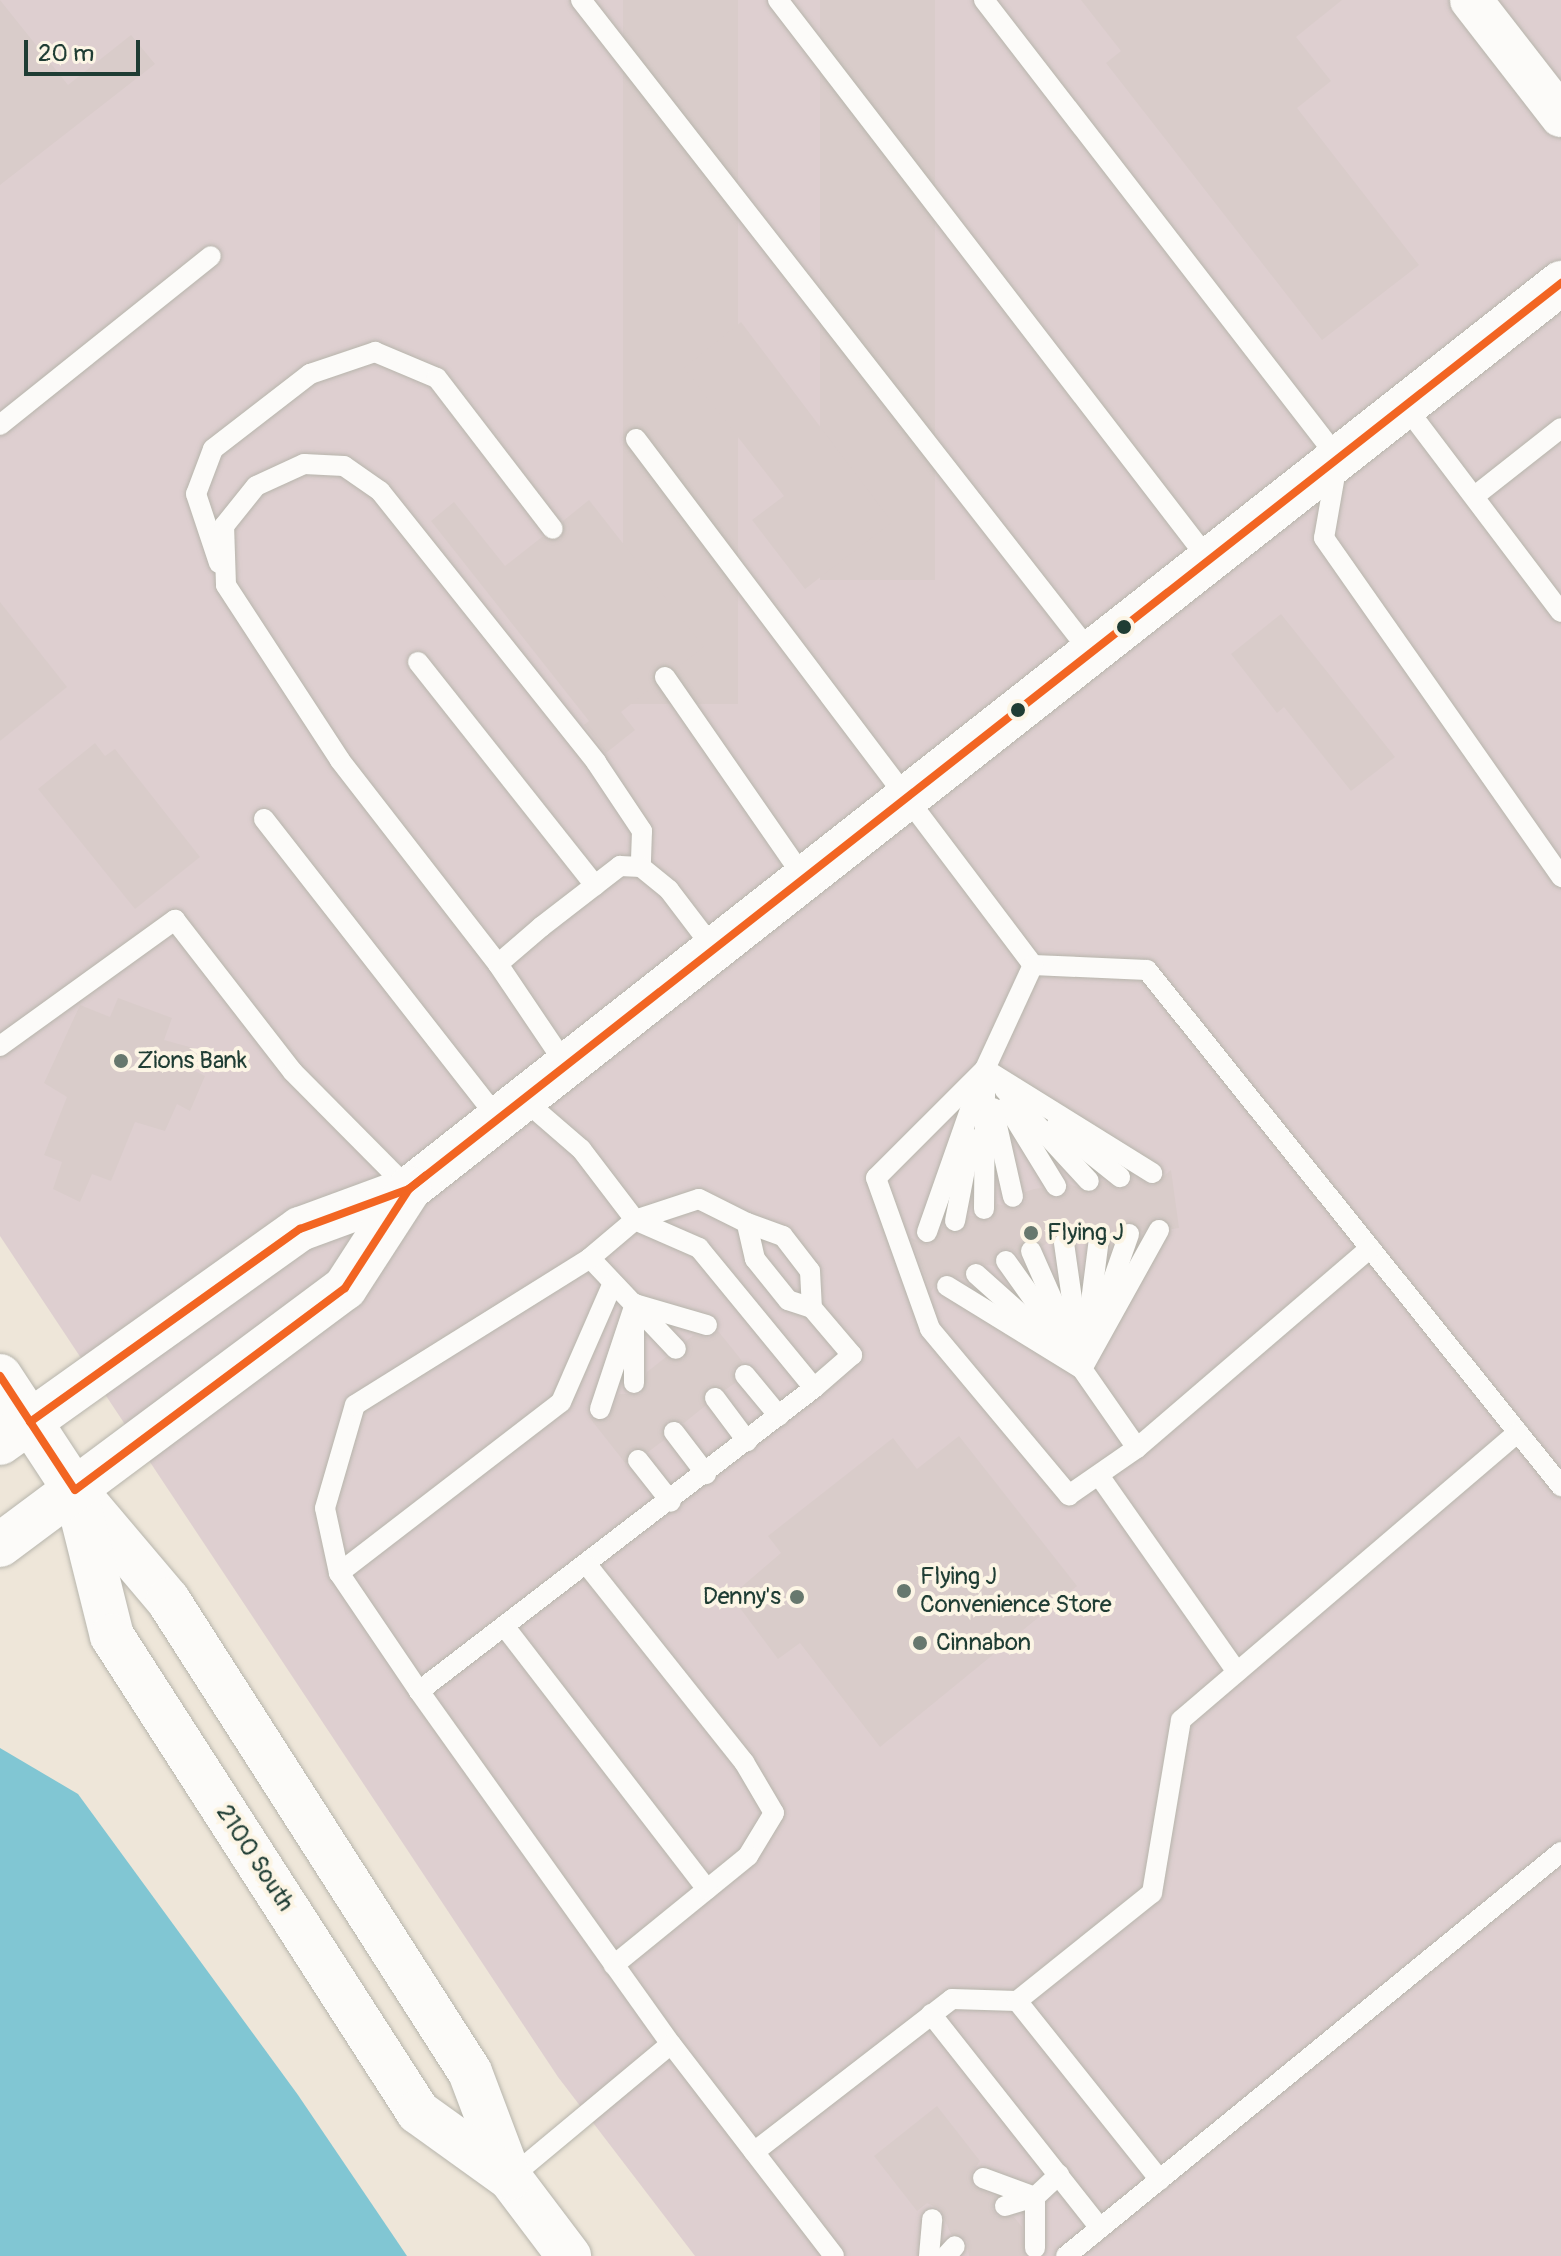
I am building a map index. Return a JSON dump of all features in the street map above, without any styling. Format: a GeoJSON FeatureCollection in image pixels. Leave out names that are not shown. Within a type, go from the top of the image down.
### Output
{"type":"FeatureCollection","features":[{"type":"Feature","properties":{"kind":"main road"},"geometry":{"type":"LineString","coordinates":[[15,1433],[300,1229],[409,1189],[1561,283]]}},
{"type":"Feature","properties":{"kind":"main road"},"geometry":{"type":"LineString","coordinates":[[0,1545],[345,1288],[409,1189]]}},
{"type":"Feature","properties":{"kind":"main road","name":"2100 South"},"geometry":{"type":"LineString","coordinates":[[0,1376],[15,1433],[75,1490],[168,1600],[470,2072],[510,2178],[569,2256]]}},
{"type":"Feature","properties":{"kind":"main road","name":"2100 South"},"geometry":{"type":"LineString","coordinates":[[75,1490],[112,1636],[418,2112],[510,2178]]}},
{"type":"Feature","properties":{"kind":"street"},"geometry":{"type":"LineString","coordinates":[[1471,0],[1561,116]]}},
{"type":"Feature","properties":{"kind":"lane"},"geometry":{"type":"LineString","coordinates":[[581,0],[1091,653]]}},
{"type":"Feature","properties":{"kind":"lane"},"geometry":{"type":"LineString","coordinates":[[778,0],[1209,560]]}},
{"type":"Feature","properties":{"kind":"lane"},"geometry":{"type":"LineString","coordinates":[[984,0],[1338,458],[1324,538],[1561,877]]}},
{"type":"Feature","properties":{"kind":"lane"},"geometry":{"type":"LineString","coordinates":[[0,425],[211,256]]}},
{"type":"Feature","properties":{"kind":"lane"},"geometry":{"type":"LineString","coordinates":[[553,529],[437,378],[375,352],[310,374],[213,449],[196,494],[226,585],[340,760],[498,964],[566,1065]]}},
{"type":"Feature","properties":{"kind":"lane"},"geometry":{"type":"LineString","coordinates":[[1405,406],[1476,495],[1561,612]]}},
{"type":"Feature","properties":{"kind":"lane"},"geometry":{"type":"LineString","coordinates":[[1476,495],[1561,428]]}},
{"type":"Feature","properties":{"kind":"lane"},"geometry":{"type":"LineString","coordinates":[[636,439],[1033,965]]}},
{"type":"Feature","properties":{"kind":"lane"},"geometry":{"type":"LineString","coordinates":[[226,585],[224,526],[256,486],[304,464],[344,466],[356,474],[380,491],[596,762],[642,831],[641,867]]}},
{"type":"Feature","properties":{"kind":"lane"},"geometry":{"type":"LineString","coordinates":[[418,662],[595,885]]}},
{"type":"Feature","properties":{"kind":"lane"},"geometry":{"type":"LineString","coordinates":[[665,677],[804,878]]}},
{"type":"Feature","properties":{"kind":"lane"},"geometry":{"type":"LineString","coordinates":[[264,819],[511,1109],[581,1149],[635,1220],[699,1248],[814,1388]]}},
{"type":"Feature","properties":{"kind":"lane"},"geometry":{"type":"LineString","coordinates":[[498,964],[620,866],[641,867],[669,890],[714,949]]}},
{"type":"Feature","properties":{"kind":"lane"},"geometry":{"type":"LineString","coordinates":[[0,1046],[175,920],[293,1072],[409,1189]]}},
{"type":"Feature","properties":{"kind":"lane"},"geometry":{"type":"LineString","coordinates":[[927,1232],[985,1069],[1033,965]]}},
{"type":"Feature","properties":{"kind":"lane"},"geometry":{"type":"LineString","coordinates":[[1033,965],[1147,970],[1561,1486]]}},
{"type":"Feature","properties":{"kind":"lane"},"geometry":{"type":"LineString","coordinates":[[985,1069],[1152,1173]]}},
{"type":"Feature","properties":{"kind":"lane"},"geometry":{"type":"LineString","coordinates":[[985,1069],[1120,1177]]}},
{"type":"Feature","properties":{"kind":"lane"},"geometry":{"type":"LineString","coordinates":[[985,1069],[1089,1181]]}},
{"type":"Feature","properties":{"kind":"lane"},"geometry":{"type":"LineString","coordinates":[[985,1069],[1056,1186]]}},
{"type":"Feature","properties":{"kind":"lane"},"geometry":{"type":"LineString","coordinates":[[985,1069],[1013,1197]]}},
{"type":"Feature","properties":{"kind":"lane"},"geometry":{"type":"LineString","coordinates":[[984,1209],[985,1069]]}},
{"type":"Feature","properties":{"kind":"lane"},"geometry":{"type":"LineString","coordinates":[[955,1221],[985,1069]]}},
{"type":"Feature","properties":{"kind":"lane"},"geometry":{"type":"LineString","coordinates":[[985,1069],[876,1178],[930,1329],[1069,1495],[1100,1477],[1137,1448],[1370,1248]]}},
{"type":"Feature","properties":{"kind":"lane"},"geometry":{"type":"LineString","coordinates":[[812,1308],[810,1271],[783,1236],[747,1223],[699,1199],[635,1220],[590,1258],[355,1405],[325,1508],[339,1573],[419,1691],[671,2044],[834,2256]]}},
{"type":"Feature","properties":{"kind":"lane"},"geometry":{"type":"LineString","coordinates":[[419,1691],[671,1502],[852,1355],[812,1308],[788,1300],[755,1259],[747,1223]]}},
{"type":"Feature","properties":{"kind":"lane"},"geometry":{"type":"LineString","coordinates":[[1082,1369],[1159,1230]]}},
{"type":"Feature","properties":{"kind":"lane"},"geometry":{"type":"LineString","coordinates":[[1082,1369],[1129,1234]]}},
{"type":"Feature","properties":{"kind":"lane"},"geometry":{"type":"LineString","coordinates":[[1082,1369],[1099,1238]]}},
{"type":"Feature","properties":{"kind":"lane"},"geometry":{"type":"LineString","coordinates":[[1064,1243],[1082,1369]]}},
{"type":"Feature","properties":{"kind":"lane"},"geometry":{"type":"LineString","coordinates":[[1031,1251],[1082,1369]]}},
{"type":"Feature","properties":{"kind":"lane"},"geometry":{"type":"LineString","coordinates":[[590,1258],[612,1285],[635,1304],[676,1349]]}},
{"type":"Feature","properties":{"kind":"lane"},"geometry":{"type":"LineString","coordinates":[[1006,1261],[1137,1448]]}},
{"type":"Feature","properties":{"kind":"lane"},"geometry":{"type":"LineString","coordinates":[[976,1274],[1082,1369]]}},
{"type":"Feature","properties":{"kind":"lane"},"geometry":{"type":"LineString","coordinates":[[339,1573],[561,1402],[612,1285]]}},
{"type":"Feature","properties":{"kind":"lane"},"geometry":{"type":"LineString","coordinates":[[947,1286],[1082,1369]]}},
{"type":"Feature","properties":{"kind":"lane"},"geometry":{"type":"LineString","coordinates":[[635,1304],[707,1325]]}},
{"type":"Feature","properties":{"kind":"lane"},"geometry":{"type":"LineString","coordinates":[[634,1383],[635,1304]]}},
{"type":"Feature","properties":{"kind":"lane"},"geometry":{"type":"LineString","coordinates":[[600,1409],[635,1304]]}},
{"type":"Feature","properties":{"kind":"lane"},"geometry":{"type":"LineString","coordinates":[[745,1375],[779,1416]]}},
{"type":"Feature","properties":{"kind":"lane"},"geometry":{"type":"LineString","coordinates":[[715,1398],[747,1441]]}},
{"type":"Feature","properties":{"kind":"lane"},"geometry":{"type":"LineString","coordinates":[[674,1432],[706,1474]]}},
{"type":"Feature","properties":{"kind":"lane"},"geometry":{"type":"LineString","coordinates":[[754,2152],[952,1999],[1017,2001],[1152,1893],[1181,1720],[1518,1432]]}},
{"type":"Feature","properties":{"kind":"lane"},"geometry":{"type":"LineString","coordinates":[[638,1460],[671,1502]]}},
{"type":"Feature","properties":{"kind":"lane"},"geometry":{"type":"LineString","coordinates":[[1100,1477],[1237,1672]]}},
{"type":"Feature","properties":{"kind":"lane"},"geometry":{"type":"LineString","coordinates":[[588,1566],[744,1762],[774,1813],[748,1856],[614,1965]]}},
{"type":"Feature","properties":{"kind":"lane"},"geometry":{"type":"LineString","coordinates":[[505,1627],[707,1889]]}},
{"type":"Feature","properties":{"kind":"lane"},"geometry":{"type":"LineString","coordinates":[[1066,2256],[1561,1852]]}},
{"type":"Feature","properties":{"kind":"lane"},"geometry":{"type":"LineString","coordinates":[[1017,2001],[1160,2180]]}},
{"type":"Feature","properties":{"kind":"lane"},"geometry":{"type":"LineString","coordinates":[[931,2014],[1100,2228]]}},
{"type":"Feature","properties":{"kind":"lane"},"geometry":{"type":"LineString","coordinates":[[510,2178],[671,2044]]}},
{"type":"Feature","properties":{"kind":"lane"},"geometry":{"type":"LineString","coordinates":[[1021,2230],[1035,2197],[1059,2175]]}},
{"type":"Feature","properties":{"kind":"lane"},"geometry":{"type":"LineString","coordinates":[[983,2178],[1035,2197]]}},
{"type":"Feature","properties":{"kind":"lane"},"geometry":{"type":"LineString","coordinates":[[1005,2206],[1035,2197]]}},
{"type":"Feature","properties":{"kind":"lane"},"geometry":{"type":"LineString","coordinates":[[1035,2197],[1035,2248]]}},
{"type":"Feature","properties":{"kind":"lane"},"geometry":{"type":"LineString","coordinates":[[929,2256],[932,2219]]}},
{"type":"Feature","properties":{"kind":"shaded area"},"geometry":{"type":"Polygon","coordinates":[[[0,0],[1561,0],[1561,2256],[695,2256],[558,2077],[0,1236],[0,0]]]}},
{"type":"Feature","properties":{"kind":"water"},"geometry":{"type":"Polygon","coordinates":[[[0,1748],[78,1794],[298,2095],[407,2256],[0,2256],[0,1748]]]}},
{"type":"Feature","properties":{"kind":"building"},"geometry":{"type":"Polygon","coordinates":[[[0,0],[68,85],[131,35],[155,64],[0,185],[0,0]]]}},
{"type":"Feature","properties":{"kind":"building"},"geometry":{"type":"Polygon","coordinates":[[[623,0],[738,0],[738,704],[623,704],[623,0]]]}},
{"type":"Feature","properties":{"kind":"building"},"geometry":{"type":"Polygon","coordinates":[[[820,0],[935,0],[935,580],[820,580],[820,0]]]}},
{"type":"Feature","properties":{"kind":"building"},"geometry":{"type":"Polygon","coordinates":[[[1081,0],[1342,0],[1296,37],[1331,81],[1297,108],[1419,265],[1322,340],[1106,63],[1121,51],[1081,0]]]}},
{"type":"Feature","properties":{"kind":"building"},"geometry":{"type":"Polygon","coordinates":[[[741,322],[892,522],[805,589],[752,520],[784,496],[684,368],[741,322]]]}},
{"type":"Feature","properties":{"kind":"building"},"geometry":{"type":"Polygon","coordinates":[[[589,500],[704,647],[675,669],[657,667],[655,685],[621,712],[635,730],[606,753],[584,725],[589,721],[431,521],[454,502],[505,566],[542,537],[561,539],[563,521],[589,500]]]}},
{"type":"Feature","properties":{"kind":"building"},"geometry":{"type":"Polygon","coordinates":[[[0,602],[67,687],[0,741],[0,602]]]}},
{"type":"Feature","properties":{"kind":"building"},"geometry":{"type":"Polygon","coordinates":[[[1281,614],[1395,757],[1351,791],[1284,707],[1277,713],[1231,654],[1281,614]]]}},
{"type":"Feature","properties":{"kind":"building"},"geometry":{"type":"Polygon","coordinates":[[[95,743],[105,756],[115,749],[200,857],[135,909],[38,789],[95,743]]]}},
{"type":"Feature","properties":{"kind":"building","name":"Zions Bank"},"geometry":{"type":"Polygon","coordinates":[[[118,998],[172,1018],[164,1040],[193,1048],[187,1067],[205,1076],[190,1111],[177,1104],[165,1131],[135,1122],[111,1181],[92,1174],[80,1202],[53,1189],[62,1162],[44,1155],[67,1097],[44,1083],[80,1005],[110,1017],[118,998]]]}},
{"type":"Feature","properties":{"kind":"building","name":"Flying J"},"geometry":{"type":"Polygon","coordinates":[[[1171,1170],[1179,1228],[1172,1229],[1158,1217],[1143,1233],[1127,1221],[1114,1236],[1100,1225],[1089,1230],[1086,1240],[1077,1241],[1063,1230],[1043,1246],[1026,1239],[1019,1256],[1011,1249],[999,1250],[994,1266],[971,1262],[964,1279],[942,1274],[931,1292],[911,1238],[930,1245],[943,1226],[960,1233],[969,1215],[990,1221],[997,1204],[1017,1209],[1025,1202],[1025,1192],[1034,1189],[1042,1188],[1056,1199],[1067,1193],[1069,1184],[1093,1193],[1102,1180],[1119,1190],[1130,1186],[1133,1176],[1152,1186],[1171,1170]]]}},
{"type":"Feature","properties":{"kind":"building"},"geometry":{"type":"Polygon","coordinates":[[[718,1331],[743,1362],[733,1370],[735,1383],[725,1390],[708,1387],[705,1406],[684,1423],[667,1421],[664,1440],[648,1452],[631,1449],[626,1464],[589,1417],[608,1419],[619,1394],[641,1394],[647,1372],[666,1357],[684,1359],[686,1341],[694,1335],[709,1338],[718,1331]]]}},
{"type":"Feature","properties":{"kind":"building","name":"Flying J Convenience Store"},"geometry":{"type":"Polygon","coordinates":[[[959,1436],[1077,1586],[880,1747],[800,1643],[778,1659],[731,1596],[781,1553],[768,1536],[893,1438],[917,1469],[959,1436]]]}},
{"type":"Feature","properties":{"kind":"building"},"geometry":{"type":"Polygon","coordinates":[[[937,2106],[980,2161],[971,2174],[973,2186],[996,2197],[992,2209],[997,2216],[1014,2217],[1022,2227],[1025,2256],[969,2256],[967,2241],[951,2234],[940,2209],[927,2203],[917,2211],[874,2156],[937,2106]]]}},
{"type":"Feature","properties":{"kind":"transit line"},"geometry":{"type":"LineString","coordinates":[[0,1376],[75,1490],[345,1288],[409,1189],[1561,283]]}},
{"type":"Feature","properties":{"kind":"transit line"},"geometry":{"type":"LineString","coordinates":[[30,1422],[300,1229],[409,1189],[425,1176]]}},
{"type":"Feature","properties":{"kind":"place","name":"Zions Bank"},"geometry":{"type":"Point","coordinates":[121,1061]}},
{"type":"Feature","properties":{"kind":"place","name":"Flying J"},"geometry":{"type":"Point","coordinates":[1031,1233]}},
{"type":"Feature","properties":{"kind":"place","name":"Flying J Convenience Store"},"geometry":{"type":"Point","coordinates":[904,1591]}},
{"type":"Feature","properties":{"kind":"place","name":"Denny's"},"geometry":{"type":"Point","coordinates":[797,1597]}},
{"type":"Feature","properties":{"kind":"place","name":"Cinnabon"},"geometry":{"type":"Point","coordinates":[920,1643]}}]}
